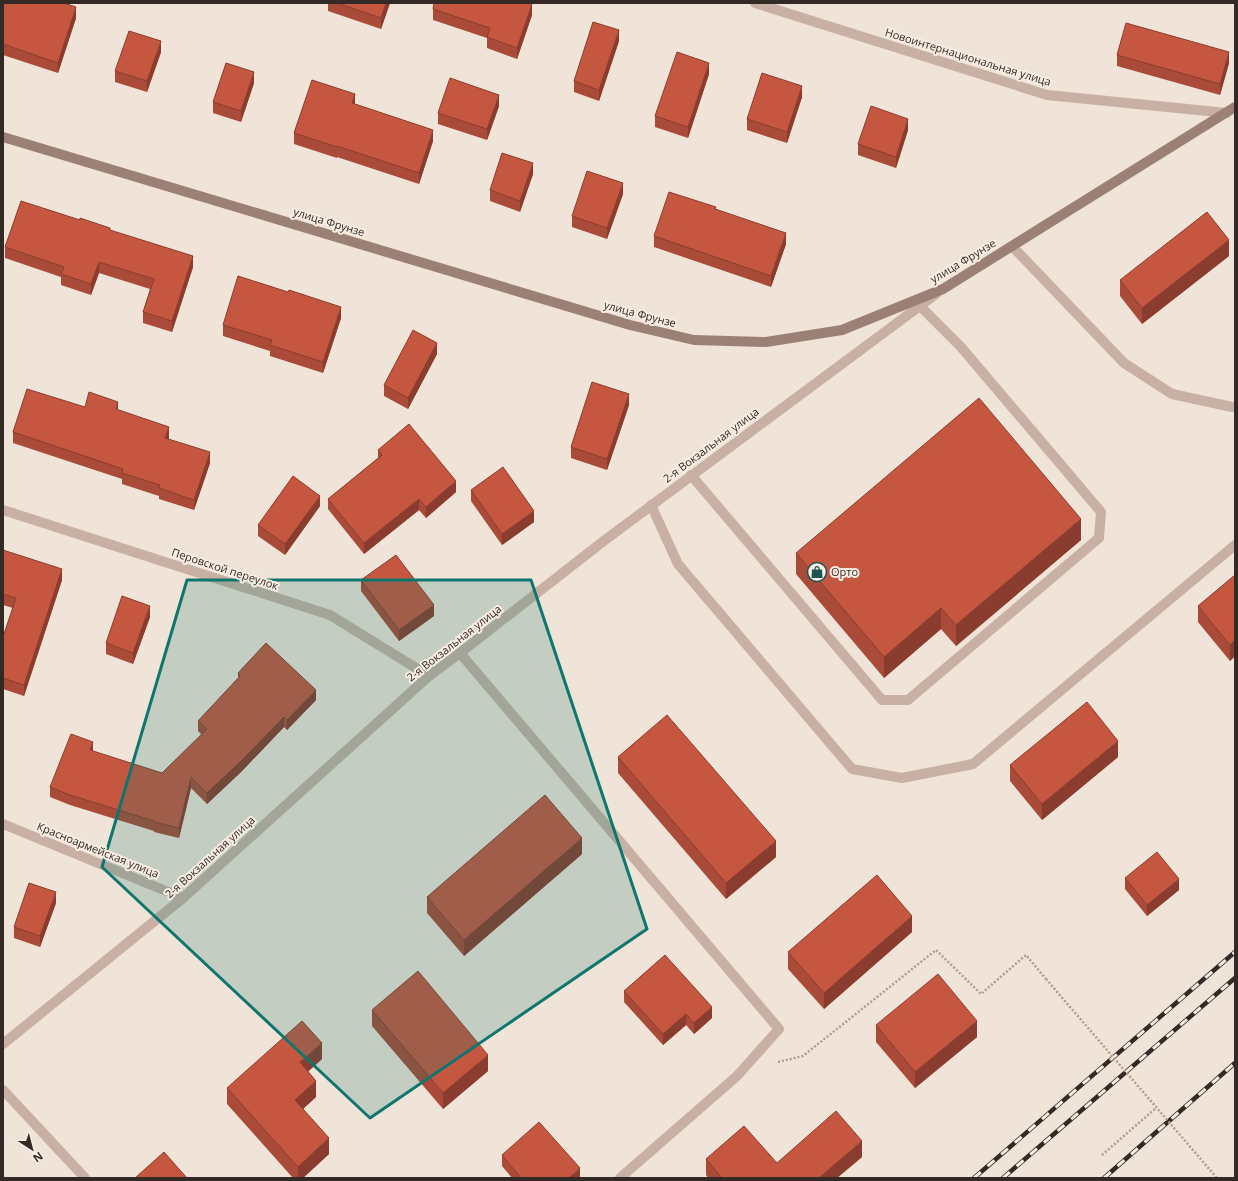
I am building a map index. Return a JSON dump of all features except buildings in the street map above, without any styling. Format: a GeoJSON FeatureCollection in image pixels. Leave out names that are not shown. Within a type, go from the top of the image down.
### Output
{"type":"FeatureCollection","features":[{"type":"Feature","properties":{"kind":"street","name":"Новоинтернациональная улица"},"geometry":{"type":"LineString","coordinates":[[755,3],[1047,95],[1231,110]]}},
{"type":"Feature","properties":{"kind":"street","name":"улица Фрунзе"},"geometry":{"type":"LineString","coordinates":[[3,137],[630,325],[694,340],[766,342],[842,330],[943,289],[1231,110]]}},
{"type":"Feature","properties":{"kind":"street"},"geometry":{"type":"LineString","coordinates":[[1012,246],[1124,363],[1172,394],[1234,408]]}},
{"type":"Feature","properties":{"kind":"street","name":"2-я Вокзальная улица"},"geometry":{"type":"LineString","coordinates":[[3,1044],[183,898],[429,676],[650,505],[943,289]]}},
{"type":"Feature","properties":{"kind":"street"},"geometry":{"type":"LineString","coordinates":[[691,476],[882,700],[908,700],[1098,538],[1101,512],[961,347],[920,306]]}},
{"type":"Feature","properties":{"kind":"street"},"geometry":{"type":"LineString","coordinates":[[650,505],[678,564],[852,769],[902,778],[973,764],[1235,544]]}},
{"type":"Feature","properties":{"kind":"street","name":"Перовской переулок"},"geometry":{"type":"LineString","coordinates":[[3,510],[330,615],[429,676]]}},
{"type":"Feature","properties":{"kind":"street"},"geometry":{"type":"LineString","coordinates":[[460,653],[779,1029],[737,1076],[620,1178]]}},
{"type":"Feature","properties":{"kind":"street","name":"Красноармейская улица"},"geometry":{"type":"LineString","coordinates":[[3,824],[183,898]]}},
{"type":"Feature","properties":{"kind":"street"},"geometry":{"type":"LineString","coordinates":[[3,1090],[85,1178]]}},
{"type":"Feature","properties":{"kind":"path"},"geometry":{"type":"LineString","coordinates":[[773,1063],[803,1056],[936,950],[982,994],[1026,955],[1217,1178]]}},
{"type":"Feature","properties":{"kind":"path"},"geometry":{"type":"LineString","coordinates":[[1102,1155],[1156,1108]]}},
{"type":"Feature","properties":{"kind":"highlighted area"},"geometry":{"type":"Polygon","coordinates":[[[187,580],[531,580],[647,929],[370,1118],[102,867],[187,580]]]}},
{"type":"Feature","properties":{"kind":"railway"},"geometry":{"type":"LineString","coordinates":[[974,1178],[1235,952]]}},
{"type":"Feature","properties":{"kind":"railway"},"geometry":{"type":"LineString","coordinates":[[1003,1178],[1235,978]]}},
{"type":"Feature","properties":{"kind":"railway"},"geometry":{"type":"LineString","coordinates":[[1104,1178],[1235,1063]]}},
{"type":"Feature","properties":{"kind":"place","name":"Орто"},"geometry":{"type":"Point","coordinates":[817,572]}}]}
